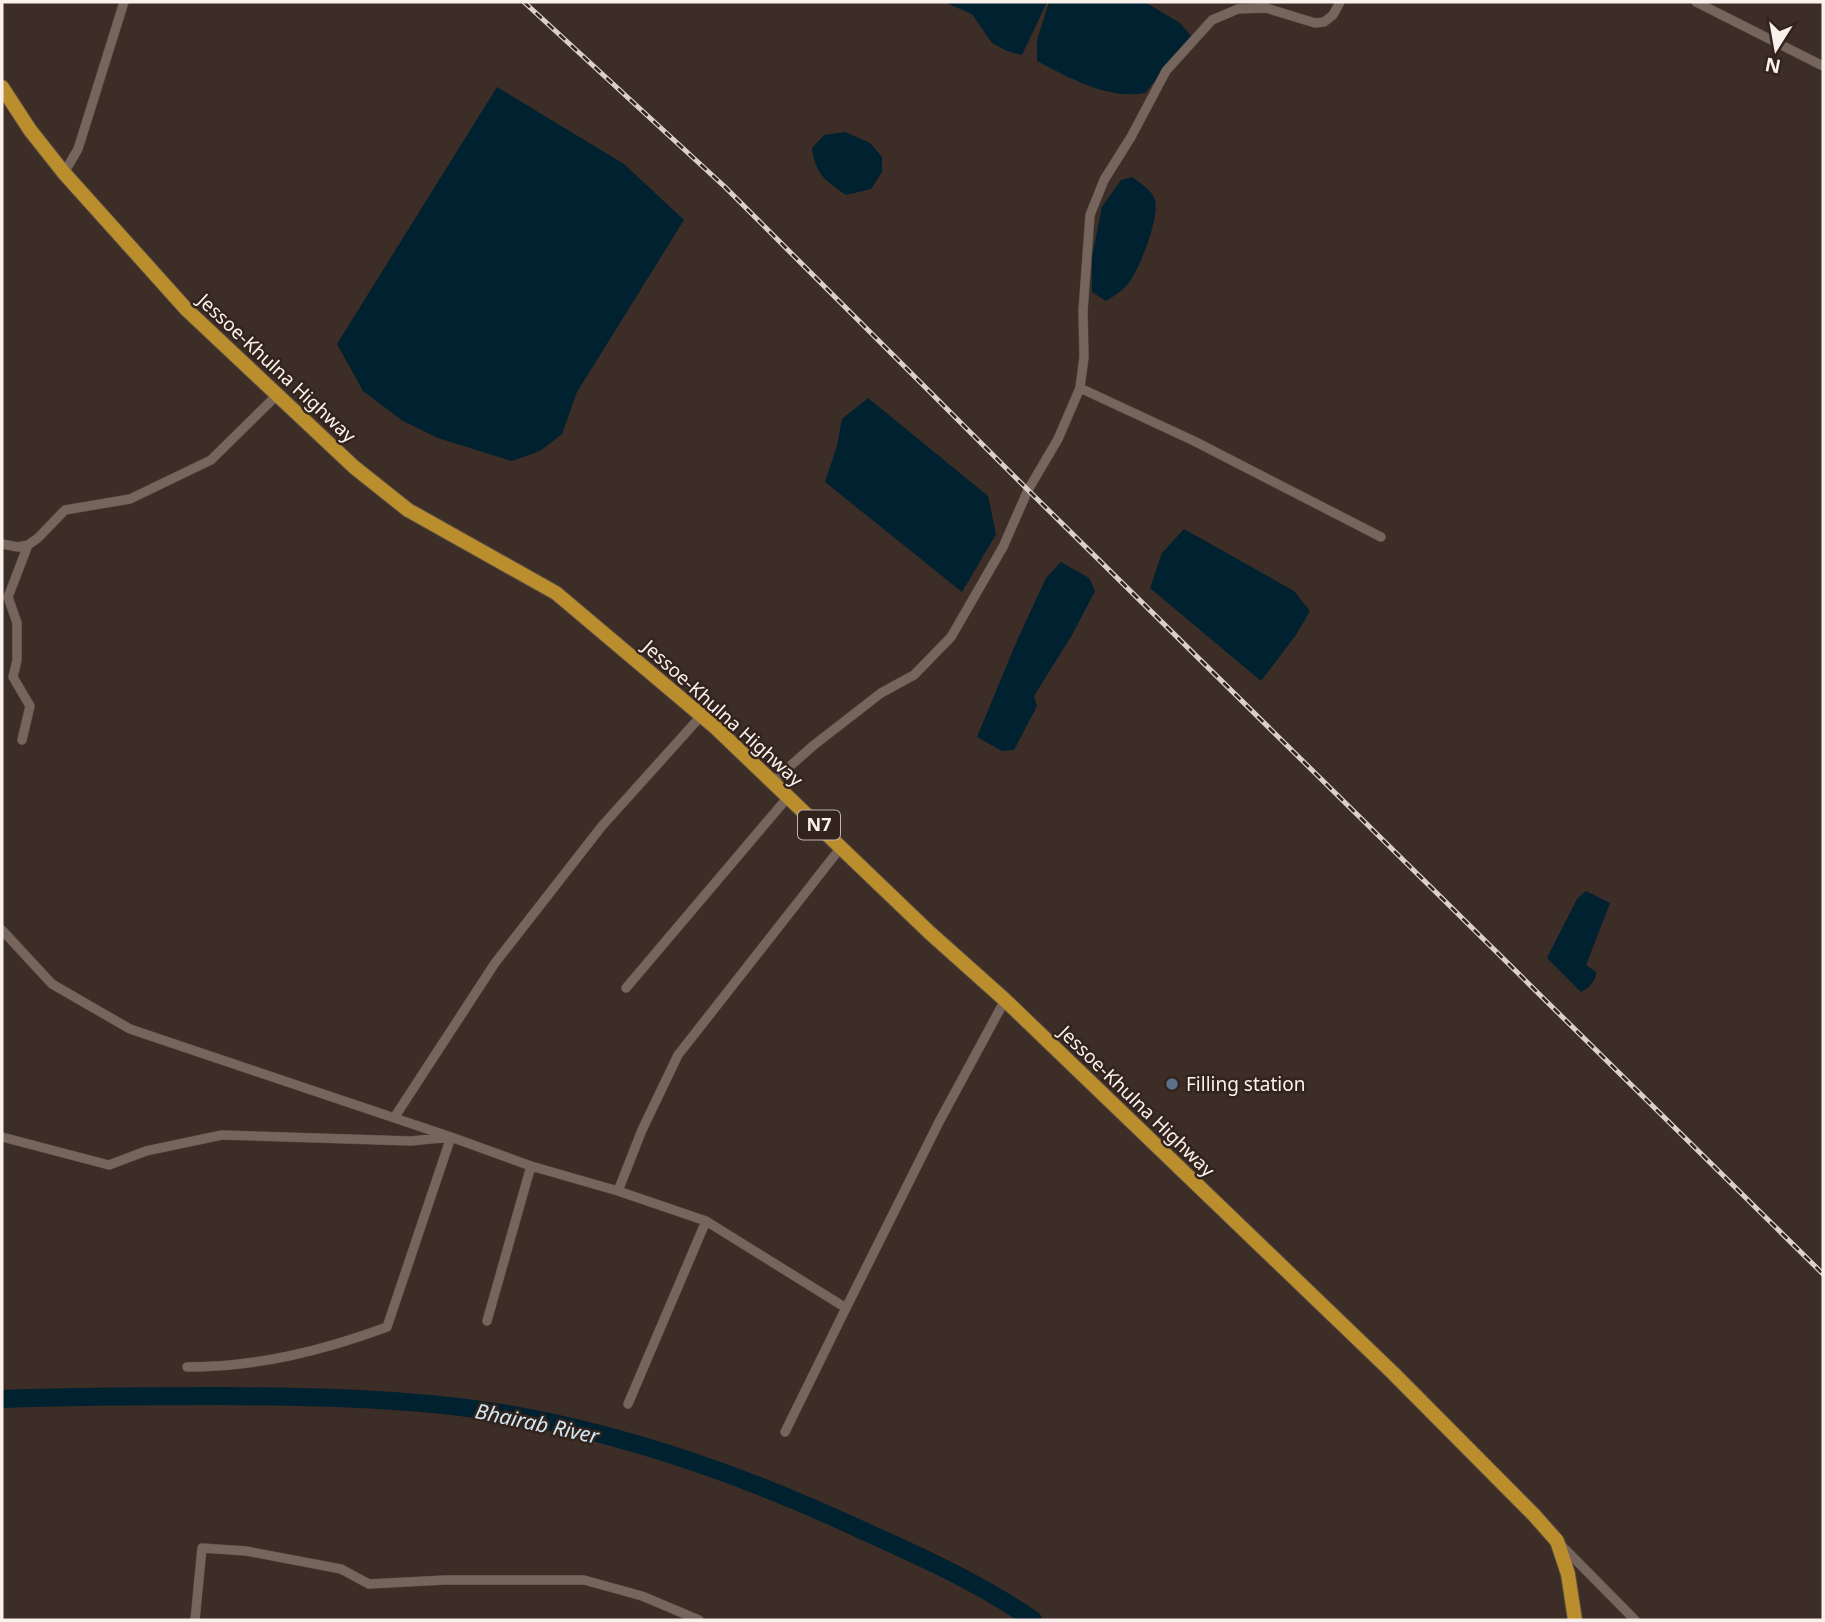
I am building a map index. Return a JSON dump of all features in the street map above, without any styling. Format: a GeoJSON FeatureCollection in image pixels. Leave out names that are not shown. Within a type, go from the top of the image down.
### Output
{"type":"FeatureCollection","features":[{"type":"Feature","properties":{"kind":"highway","name":"Jessoe-Khulna Highway"},"geometry":{"type":"LineString","coordinates":[[2,87],[30,130],[64,173],[187,310],[354,467],[408,510],[556,593],[701,716],[842,846],[930,933],[1005,1000],[1392,1373],[1557,1541],[1568,1574],[1576,1620]]}},
{"type":"Feature","properties":{"kind":"street"},"geometry":{"type":"LineString","coordinates":[[64,173],[78,149],[124,2]]}},
{"type":"Feature","properties":{"kind":"street"},"geometry":{"type":"LineString","coordinates":[[772,782],[881,693],[914,675],[951,637],[1003,547],[1028,490],[1058,439],[1080,388],[1084,358],[1083,311],[1090,215],[1104,180],[1167,71],[1212,20],[1238,9],[1266,8],[1315,23],[1324,22],[1334,15],[1340,2]]}},
{"type":"Feature","properties":{"kind":"street"},"geometry":{"type":"LineString","coordinates":[[1696,2],[1823,66]]}},
{"type":"Feature","properties":{"kind":"street"},"geometry":{"type":"LineString","coordinates":[[1080,388],[1194,441],[1381,537]]}},
{"type":"Feature","properties":{"kind":"street"},"geometry":{"type":"LineString","coordinates":[[2,544],[18,547],[28,545],[65,510],[130,499],[211,460],[277,394]]}},
{"type":"Feature","properties":{"kind":"street"},"geometry":{"type":"LineString","coordinates":[[22,740],[30,706],[13,677],[17,660],[17,623],[5,598],[28,545]]}},
{"type":"Feature","properties":{"kind":"street"},"geometry":{"type":"LineString","coordinates":[[394,1118],[495,963],[602,826],[701,716]]}},
{"type":"Feature","properties":{"kind":"street"},"geometry":{"type":"LineString","coordinates":[[626,988],[788,797]]}},
{"type":"Feature","properties":{"kind":"street"},"geometry":{"type":"LineString","coordinates":[[618,1191],[642,1129],[678,1055],[842,846]]}},
{"type":"Feature","properties":{"kind":"street"},"geometry":{"type":"LineString","coordinates":[[2,930],[52,984],[130,1029],[531,1166],[618,1191],[706,1222],[846,1308]]}},
{"type":"Feature","properties":{"kind":"street"},"geometry":{"type":"LineString","coordinates":[[785,1432],[939,1122],[1005,1000]]}},
{"type":"Feature","properties":{"kind":"street"},"geometry":{"type":"LineString","coordinates":[[2,1138],[108,1165],[146,1151],[222,1135],[411,1141],[451,1137]]}},
{"type":"Feature","properties":{"kind":"street"},"geometry":{"type":"LineString","coordinates":[[187,1367],[225,1367],[288,1358],[338,1345],[387,1327],[451,1137]]}},
{"type":"Feature","properties":{"kind":"street"},"geometry":{"type":"LineString","coordinates":[[487,1321],[531,1166]]}},
{"type":"Feature","properties":{"kind":"street"},"geometry":{"type":"LineString","coordinates":[[628,1404],[706,1222]]}},
{"type":"Feature","properties":{"kind":"street"},"geometry":{"type":"LineString","coordinates":[[1557,1541],[1635,1620]]}},
{"type":"Feature","properties":{"kind":"street"},"geometry":{"type":"LineString","coordinates":[[195,1620],[202,1548],[246,1551],[341,1569],[369,1584],[445,1580],[584,1580],[642,1597],[699,1620]]}},
{"type":"Feature","properties":{"kind":"water"},"geometry":{"type":"Polygon","coordinates":[[[944,2],[1047,2],[1022,55],[992,43],[972,14],[944,2]]]}},
{"type":"Feature","properties":{"kind":"water"},"geometry":{"type":"Polygon","coordinates":[[[1049,2],[1145,2],[1180,23],[1192,37],[1145,93],[1103,90],[1075,80],[1037,61],[1037,40],[1049,2]]]}},
{"type":"Feature","properties":{"kind":"water"},"geometry":{"type":"Polygon","coordinates":[[[497,87],[624,164],[684,220],[577,392],[562,434],[540,451],[512,461],[438,438],[403,421],[363,391],[337,344],[497,87]]]}},
{"type":"Feature","properties":{"kind":"water"},"geometry":{"type":"Polygon","coordinates":[[[845,132],[870,143],[882,157],[882,172],[871,189],[846,195],[822,176],[812,148],[824,135],[845,132]]]}},
{"type":"Feature","properties":{"kind":"water"},"geometry":{"type":"Polygon","coordinates":[[[1132,177],[1153,196],[1156,208],[1154,219],[1148,244],[1133,277],[1123,289],[1106,301],[1092,292],[1092,257],[1102,207],[1121,180],[1132,177]]]}},
{"type":"Feature","properties":{"kind":"water"},"geometry":{"type":"Polygon","coordinates":[[[868,398],[988,496],[996,534],[962,592],[825,482],[837,446],[842,419],[868,398]]]}},
{"type":"Feature","properties":{"kind":"water"},"geometry":{"type":"Polygon","coordinates":[[[1184,529],[1294,591],[1310,611],[1296,635],[1261,681],[1150,588],[1162,553],[1184,529]]]}},
{"type":"Feature","properties":{"kind":"water"},"geometry":{"type":"Polygon","coordinates":[[[1061,562],[1089,578],[1095,591],[1072,635],[1034,696],[1037,706],[1014,750],[1002,751],[977,737],[1046,578],[1061,562]]]}},
{"type":"Feature","properties":{"kind":"water"},"geometry":{"type":"Polygon","coordinates":[[[1586,891],[1610,903],[1586,965],[1596,972],[1595,978],[1589,987],[1581,992],[1547,958],[1577,899],[1586,891]]]}},
{"type":"Feature","properties":{"kind":"waterway","name":"Bhairab River"},"geometry":{"type":"LineString","coordinates":[[2,1399],[223,1396],[371,1400],[445,1405],[564,1425],[653,1449],[782,1495],[952,1572],[1033,1620]]}},
{"type":"Feature","properties":{"kind":"railway"},"geometry":{"type":"LineString","coordinates":[[524,2],[725,187],[1028,490],[1823,1274]]}},
{"type":"Feature","properties":{"kind":"place","name":"Filling station"},"geometry":{"type":"Point","coordinates":[1172,1084]}}]}
